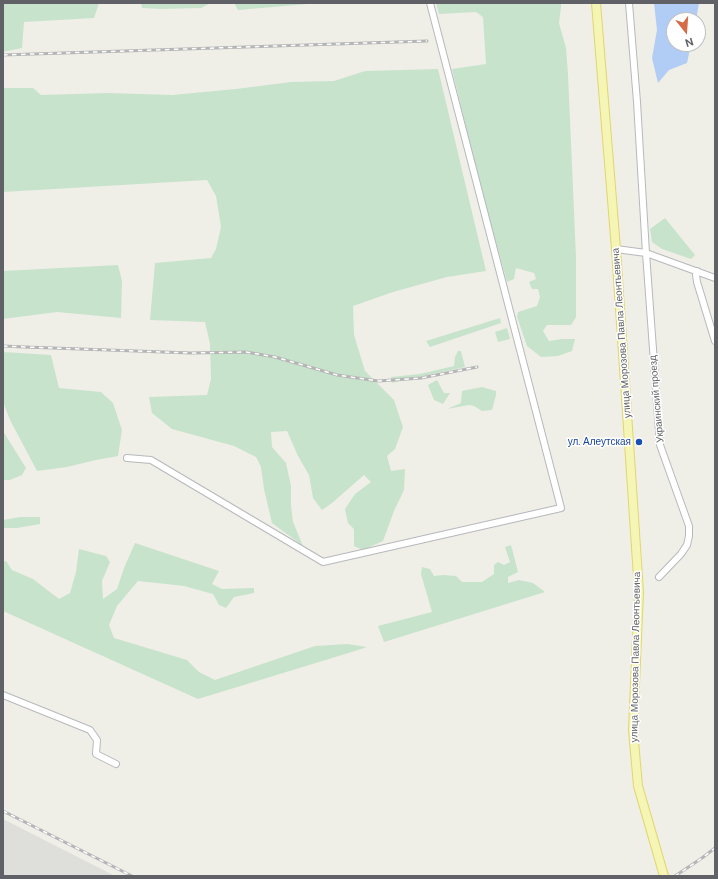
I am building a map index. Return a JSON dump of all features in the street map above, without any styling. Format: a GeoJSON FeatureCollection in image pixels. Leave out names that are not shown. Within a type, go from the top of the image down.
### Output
{"type":"FeatureCollection","features":[{"type":"Feature","properties":{"kind":"main road","name":"улица Морозова Павла Леонтьевича"},"geometry":{"type":"LineString","coordinates":[[596,3],[616,249],[639,592],[633,730],[638,786],[664,876]]}},
{"type":"Feature","properties":{"kind":"street"},"geometry":{"type":"LineString","coordinates":[[127,458],[151,460],[323,562],[561,508],[430,3]]}},
{"type":"Feature","properties":{"kind":"street","name":"Украинский проезд"},"geometry":{"type":"LineString","coordinates":[[629,3],[660,445],[689,526],[687,545],[681,554],[659,577]]}},
{"type":"Feature","properties":{"kind":"street"},"geometry":{"type":"LineString","coordinates":[[616,249],[646,253],[715,278]]}},
{"type":"Feature","properties":{"kind":"street"},"geometry":{"type":"LineString","coordinates":[[697,271],[697,282],[715,341]]}},
{"type":"Feature","properties":{"kind":"street"},"geometry":{"type":"LineString","coordinates":[[3,695],[90,730],[97,740],[96,754],[116,764]]}},
{"type":"Feature","properties":{"kind":"shaded area"},"geometry":{"type":"Polygon","coordinates":[[[3,819],[115,876],[3,876],[3,819]]]}},
{"type":"Feature","properties":{"kind":"green space"},"geometry":{"type":"Polygon","coordinates":[[[3,3],[99,3],[94,18],[24,22],[22,48],[3,52],[3,3]]]}},
{"type":"Feature","properties":{"kind":"green space"},"geometry":{"type":"Polygon","coordinates":[[[141,3],[211,3],[201,8],[162,9],[142,8],[141,3]]]}},
{"type":"Feature","properties":{"kind":"green space"},"geometry":{"type":"Polygon","coordinates":[[[234,3],[319,3],[238,10],[234,3]]]}},
{"type":"Feature","properties":{"kind":"green space"},"geometry":{"type":"Polygon","coordinates":[[[436,3],[561,3],[559,23],[566,48],[568,74],[576,257],[576,317],[571,325],[547,325],[543,331],[549,341],[575,339],[572,351],[558,356],[541,357],[527,346],[517,317],[518,312],[537,306],[540,297],[538,289],[532,289],[529,282],[536,279],[534,273],[516,268],[514,279],[507,282],[477,174],[452,69],[486,64],[483,17],[476,12],[439,14],[436,3]]]}},
{"type":"Feature","properties":{"kind":"green space"},"geometry":{"type":"Polygon","coordinates":[[[438,69],[486,271],[447,277],[393,292],[353,306],[354,335],[365,371],[394,400],[403,427],[395,449],[387,456],[391,471],[405,469],[404,490],[394,511],[383,541],[363,550],[354,546],[354,529],[348,523],[345,509],[355,494],[371,482],[364,475],[322,510],[313,498],[309,475],[298,456],[287,431],[271,432],[272,447],[286,463],[291,486],[293,522],[303,546],[272,523],[264,489],[261,467],[256,457],[234,446],[172,429],[152,413],[149,397],[207,395],[211,379],[210,344],[205,322],[150,320],[155,263],[211,258],[216,249],[221,227],[216,196],[207,180],[3,192],[3,88],[33,88],[41,95],[107,93],[172,95],[291,82],[334,81],[365,71],[438,69]]]}},
{"type":"Feature","properties":{"kind":"green space"},"geometry":{"type":"Polygon","coordinates":[[[665,218],[695,255],[691,259],[662,249],[652,242],[650,229],[665,218]]]}},
{"type":"Feature","properties":{"kind":"green space"},"geometry":{"type":"Polygon","coordinates":[[[118,265],[122,281],[121,318],[57,312],[3,319],[3,271],[118,265]]]}},
{"type":"Feature","properties":{"kind":"green space"},"geometry":{"type":"Polygon","coordinates":[[[500,318],[501,323],[430,347],[426,341],[500,318]]]}},
{"type":"Feature","properties":{"kind":"green space"},"geometry":{"type":"Polygon","coordinates":[[[507,328],[510,339],[498,342],[495,332],[507,328]]]}},
{"type":"Feature","properties":{"kind":"green space"},"geometry":{"type":"Polygon","coordinates":[[[458,351],[461,351],[465,367],[392,383],[391,377],[420,374],[454,366],[455,357],[458,351]]]}},
{"type":"Feature","properties":{"kind":"green space"},"geometry":{"type":"Polygon","coordinates":[[[3,352],[51,355],[59,388],[101,392],[113,403],[122,430],[118,456],[67,467],[37,471],[10,420],[3,402],[3,352]]]}},
{"type":"Feature","properties":{"kind":"green space"},"geometry":{"type":"Polygon","coordinates":[[[437,380],[444,393],[450,393],[443,404],[434,400],[428,385],[437,380]]]}},
{"type":"Feature","properties":{"kind":"green space"},"geometry":{"type":"Polygon","coordinates":[[[482,387],[496,391],[492,410],[482,411],[469,405],[447,409],[461,403],[462,391],[482,387]]]}},
{"type":"Feature","properties":{"kind":"green space"},"geometry":{"type":"Polygon","coordinates":[[[3,431],[26,468],[22,475],[10,480],[3,480],[3,431]]]}},
{"type":"Feature","properties":{"kind":"green space"},"geometry":{"type":"Polygon","coordinates":[[[20,517],[40,517],[40,524],[17,528],[3,528],[3,520],[20,517]]]}},
{"type":"Feature","properties":{"kind":"green space"},"geometry":{"type":"Polygon","coordinates":[[[135,543],[219,571],[212,584],[222,589],[254,588],[254,593],[234,597],[226,608],[219,605],[213,594],[184,586],[138,581],[117,606],[109,625],[114,638],[187,660],[199,672],[215,680],[315,646],[347,644],[367,647],[198,699],[3,611],[3,562],[6,561],[12,570],[33,579],[59,599],[70,593],[76,572],[79,549],[106,556],[110,562],[102,581],[103,599],[117,589],[135,543]]]}},
{"type":"Feature","properties":{"kind":"green space"},"geometry":{"type":"Polygon","coordinates":[[[511,545],[518,572],[508,577],[508,583],[519,580],[533,583],[545,592],[384,642],[378,626],[432,612],[421,574],[422,567],[430,569],[434,576],[456,576],[462,582],[482,582],[494,574],[494,565],[498,562],[504,565],[510,562],[505,547],[511,545]]]}},
{"type":"Feature","properties":{"kind":"water"},"geometry":{"type":"Polygon","coordinates":[[[654,3],[699,3],[697,12],[666,12],[666,52],[689,52],[687,63],[669,70],[658,83],[652,58],[657,30],[654,3]]]}},
{"type":"Feature","properties":{"kind":"railway"},"geometry":{"type":"LineString","coordinates":[[3,55],[427,41]]}},
{"type":"Feature","properties":{"kind":"railway"},"geometry":{"type":"LineString","coordinates":[[3,346],[191,353],[246,352],[275,357],[337,375],[378,381],[421,378],[477,367]]}},
{"type":"Feature","properties":{"kind":"railway"},"geometry":{"type":"LineString","coordinates":[[3,811],[132,876]]}},
{"type":"Feature","properties":{"kind":"railway"},"geometry":{"type":"LineString","coordinates":[[675,876],[715,848]]}},
{"type":"Feature","properties":{"kind":"place","name":"ул. Алеутская"},"geometry":{"type":"Point","coordinates":[639,442]}}]}
